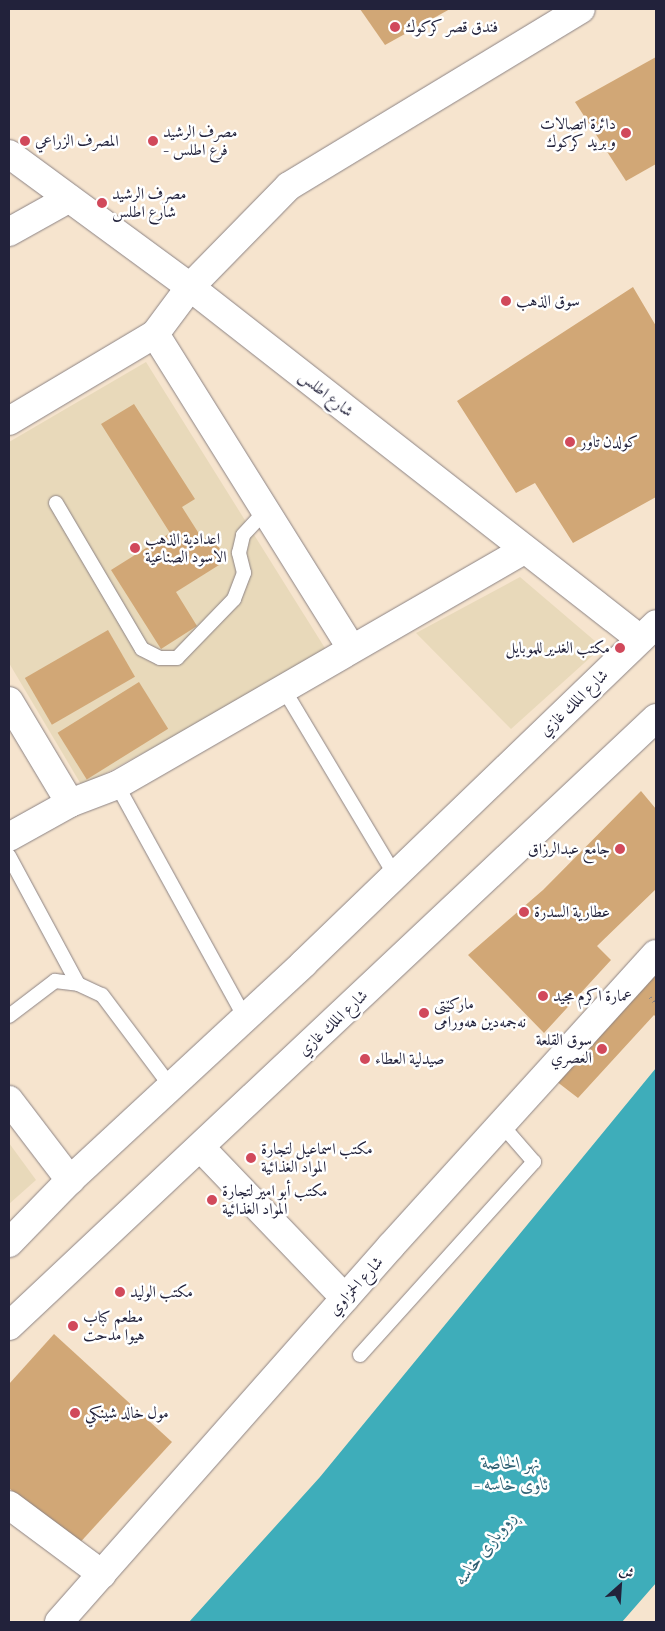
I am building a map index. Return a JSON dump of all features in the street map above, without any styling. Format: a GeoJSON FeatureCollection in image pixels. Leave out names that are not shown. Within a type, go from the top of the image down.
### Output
{"type":"FeatureCollection","features":[{"type":"Feature","properties":{"kind":"street"},"geometry":{"type":"LineString","coordinates":[[9,421],[155,334],[190,287],[289,186],[581,9]]}},
{"type":"Feature","properties":{"kind":"street","name":"شارع اطلس"},"geometry":{"type":"LineString","coordinates":[[9,154],[190,287],[524,550],[648,632]]}},
{"type":"Feature","properties":{"kind":"street"},"geometry":{"type":"LineString","coordinates":[[9,232],[68,199]]}},
{"type":"Feature","properties":{"kind":"street"},"geometry":{"type":"LineString","coordinates":[[155,334],[351,648]]}},
{"type":"Feature","properties":{"kind":"street"},"geometry":{"type":"LineString","coordinates":[[9,837],[70,803],[117,785],[351,648],[524,550]]}},
{"type":"Feature","properties":{"kind":"street","name":"شارع الملك غازي"},"geometry":{"type":"LineString","coordinates":[[9,1243],[70,1180],[245,1018],[648,632]]}},
{"type":"Feature","properties":{"kind":"street"},"geometry":{"type":"LineString","coordinates":[[9,701],[70,803]]}},
{"type":"Feature","properties":{"kind":"street","name":"شارع الملك غازي"},"geometry":{"type":"LineString","coordinates":[[9,1326],[201,1148],[656,718]]}},
{"type":"Feature","properties":{"kind":"street","name":"شارع الحمزاوي"},"geometry":{"type":"LineString","coordinates":[[59,1622],[345,1298],[656,954]]}},
{"type":"Feature","properties":{"kind":"street"},"geometry":{"type":"LineString","coordinates":[[9,1100],[70,1180]]}},
{"type":"Feature","properties":{"kind":"street"},"geometry":{"type":"LineString","coordinates":[[201,1148],[345,1298]]}},
{"type":"Feature","properties":{"kind":"street"},"geometry":{"type":"LineString","coordinates":[[9,1505],[102,1574]]}},
{"type":"Feature","properties":{"kind":"lane"},"geometry":{"type":"LineString","coordinates":[[56,503],[142,649],[160,658],[176,658],[234,599],[244,573],[239,553],[244,535],[265,510]]}},
{"type":"Feature","properties":{"kind":"lane"},"geometry":{"type":"LineString","coordinates":[[282,688],[395,875]]}},
{"type":"Feature","properties":{"kind":"lane"},"geometry":{"type":"LineString","coordinates":[[117,785],[245,1018]]}},
{"type":"Feature","properties":{"kind":"lane"},"geometry":{"type":"LineString","coordinates":[[9,856],[78,984]]}},
{"type":"Feature","properties":{"kind":"lane"},"geometry":{"type":"LineString","coordinates":[[9,1016],[55,981],[78,984],[102,995],[171,1087]]}},
{"type":"Feature","properties":{"kind":"lane"},"geometry":{"type":"LineString","coordinates":[[360,1355],[534,1162],[501,1124]]}},
{"type":"Feature","properties":{"kind":"shaded area","name":"اعدادية الذهب الاسود الصناعية"},"geometry":{"type":"Polygon","coordinates":[[[146,362],[328,653],[82,786],[9,663],[9,442],[146,362]]]}},
{"type":"Feature","properties":{"kind":"shaded area"},"geometry":{"type":"Polygon","coordinates":[[[520,577],[602,647],[511,729],[416,633],[520,577]]]}},
{"type":"Feature","properties":{"kind":"shaded area"},"geometry":{"type":"Polygon","coordinates":[[[9,1143],[36,1180],[9,1204],[9,1143]]]}},
{"type":"Feature","properties":{"kind":"water","name":"نهر الخاصة - ئاوی خاسە"},"geometry":{"type":"Polygon","coordinates":[[[656,1068],[656,1583],[622,1622],[189,1622],[320,1477],[656,1068]]]}},
{"type":"Feature","properties":{"kind":"building","name":"فندق قصر كركوك"},"geometry":{"type":"Polygon","coordinates":[[[360,9],[450,9],[385,45],[360,9]]]}},
{"type":"Feature","properties":{"kind":"building","name":"دائرة اتصالات و بريد كركوك"},"geometry":{"type":"Polygon","coordinates":[[[656,57],[656,164],[626,181],[575,102],[656,57]]]}},
{"type":"Feature","properties":{"kind":"building","name":"کولدن تاور"},"geometry":{"type":"Polygon","coordinates":[[[633,287],[656,326],[656,497],[573,543],[535,483],[516,493],[457,401],[633,287]]]}},
{"type":"Feature","properties":{"kind":"building"},"geometry":{"type":"Polygon","coordinates":[[[134,404],[195,499],[182,507],[203,540],[211,535],[227,560],[176,592],[197,626],[161,649],[111,570],[170,533],[101,424],[134,404]]]}},
{"type":"Feature","properties":{"kind":"building"},"geometry":{"type":"Polygon","coordinates":[[[108,630],[135,677],[52,725],[25,678],[108,630]]]}},
{"type":"Feature","properties":{"kind":"building"},"geometry":{"type":"Polygon","coordinates":[[[139,682],[168,729],[87,780],[58,733],[139,682]]]}},
{"type":"Feature","properties":{"kind":"building"},"geometry":{"type":"Polygon","coordinates":[[[641,791],[656,809],[656,889],[597,946],[611,960],[544,1033],[468,955],[543,890],[641,791]]]}},
{"type":"Feature","properties":{"kind":"building","name":"سوق القلعة العصري"},"geometry":{"type":"Polygon","coordinates":[[[656,965],[656,1017],[654,1015],[578,1098],[556,1081],[656,965]]]}},
{"type":"Feature","properties":{"kind":"building","name":"مول خالد شينكي"},"geometry":{"type":"Polygon","coordinates":[[[54,1334],[172,1442],[75,1548],[9,1488],[9,1384],[54,1334]]]}},
{"type":"Feature","properties":{"kind":"place","name":"فندق قصر كركوك"},"geometry":{"type":"Point","coordinates":[395,27]}},
{"type":"Feature","properties":{"kind":"place","name":"دائرة اتصالات و بريد كركوك"},"geometry":{"type":"Point","coordinates":[626,133]}},
{"type":"Feature","properties":{"kind":"place","name":"المصرف الزراعي"},"geometry":{"type":"Point","coordinates":[25,141]}},
{"type":"Feature","properties":{"kind":"place","name":"مصرف الرشيد - فرع اطلس"},"geometry":{"type":"Point","coordinates":[153,141]}},
{"type":"Feature","properties":{"kind":"place","name":"مصرف الرشيد شارع اطلس"},"geometry":{"type":"Point","coordinates":[102,203]}},
{"type":"Feature","properties":{"kind":"place","name":"سوق الذهب"},"geometry":{"type":"Point","coordinates":[506,301]}},
{"type":"Feature","properties":{"kind":"place","name":"کولدن تاور"},"geometry":{"type":"Point","coordinates":[570,442]}},
{"type":"Feature","properties":{"kind":"place","name":"اعدادية الذهب الاسود الصناعية"},"geometry":{"type":"Point","coordinates":[135,548]}},
{"type":"Feature","properties":{"kind":"place","name":"مكتب الغدير للموبايل"},"geometry":{"type":"Point","coordinates":[620,648]}},
{"type":"Feature","properties":{"kind":"place","name":"جامع عبدالرزاق"},"geometry":{"type":"Point","coordinates":[620,849]}},
{"type":"Feature","properties":{"kind":"place","name":"عطارية السدرة"},"geometry":{"type":"Point","coordinates":[524,912]}},
{"type":"Feature","properties":{"kind":"place","name":"عمارة اكرم مجيد"},"geometry":{"type":"Point","coordinates":[543,996]}},
{"type":"Feature","properties":{"kind":"place","name":"مارکێتی نەجمەدین هەورامی"},"geometry":{"type":"Point","coordinates":[424,1013]}},
{"type":"Feature","properties":{"kind":"place","name":"سوق القلعة العصري"},"geometry":{"type":"Point","coordinates":[602,1049]}},
{"type":"Feature","properties":{"kind":"place","name":"صيدلية العطاء"},"geometry":{"type":"Point","coordinates":[365,1059]}},
{"type":"Feature","properties":{"kind":"place","name":"مكتب اسماعيل لتجارة المواد الغذائية"},"geometry":{"type":"Point","coordinates":[251,1158]}},
{"type":"Feature","properties":{"kind":"place","name":"مكتب أبو امير لتجارة المواد الغذائية"},"geometry":{"type":"Point","coordinates":[212,1200]}},
{"type":"Feature","properties":{"kind":"place","name":"مكتب الوليد"},"geometry":{"type":"Point","coordinates":[120,1292]}},
{"type":"Feature","properties":{"kind":"place","name":"مطعم كباب هيوا مدحت"},"geometry":{"type":"Point","coordinates":[73,1326]}},
{"type":"Feature","properties":{"kind":"place","name":"مول خالد شينكي"},"geometry":{"type":"Point","coordinates":[75,1413]}},
{"type":"Feature","properties":{"kind":"water label","name":"ڕووباری خاسە"},"geometry":{"type":"Point","coordinates":[486,1549]}}]}
